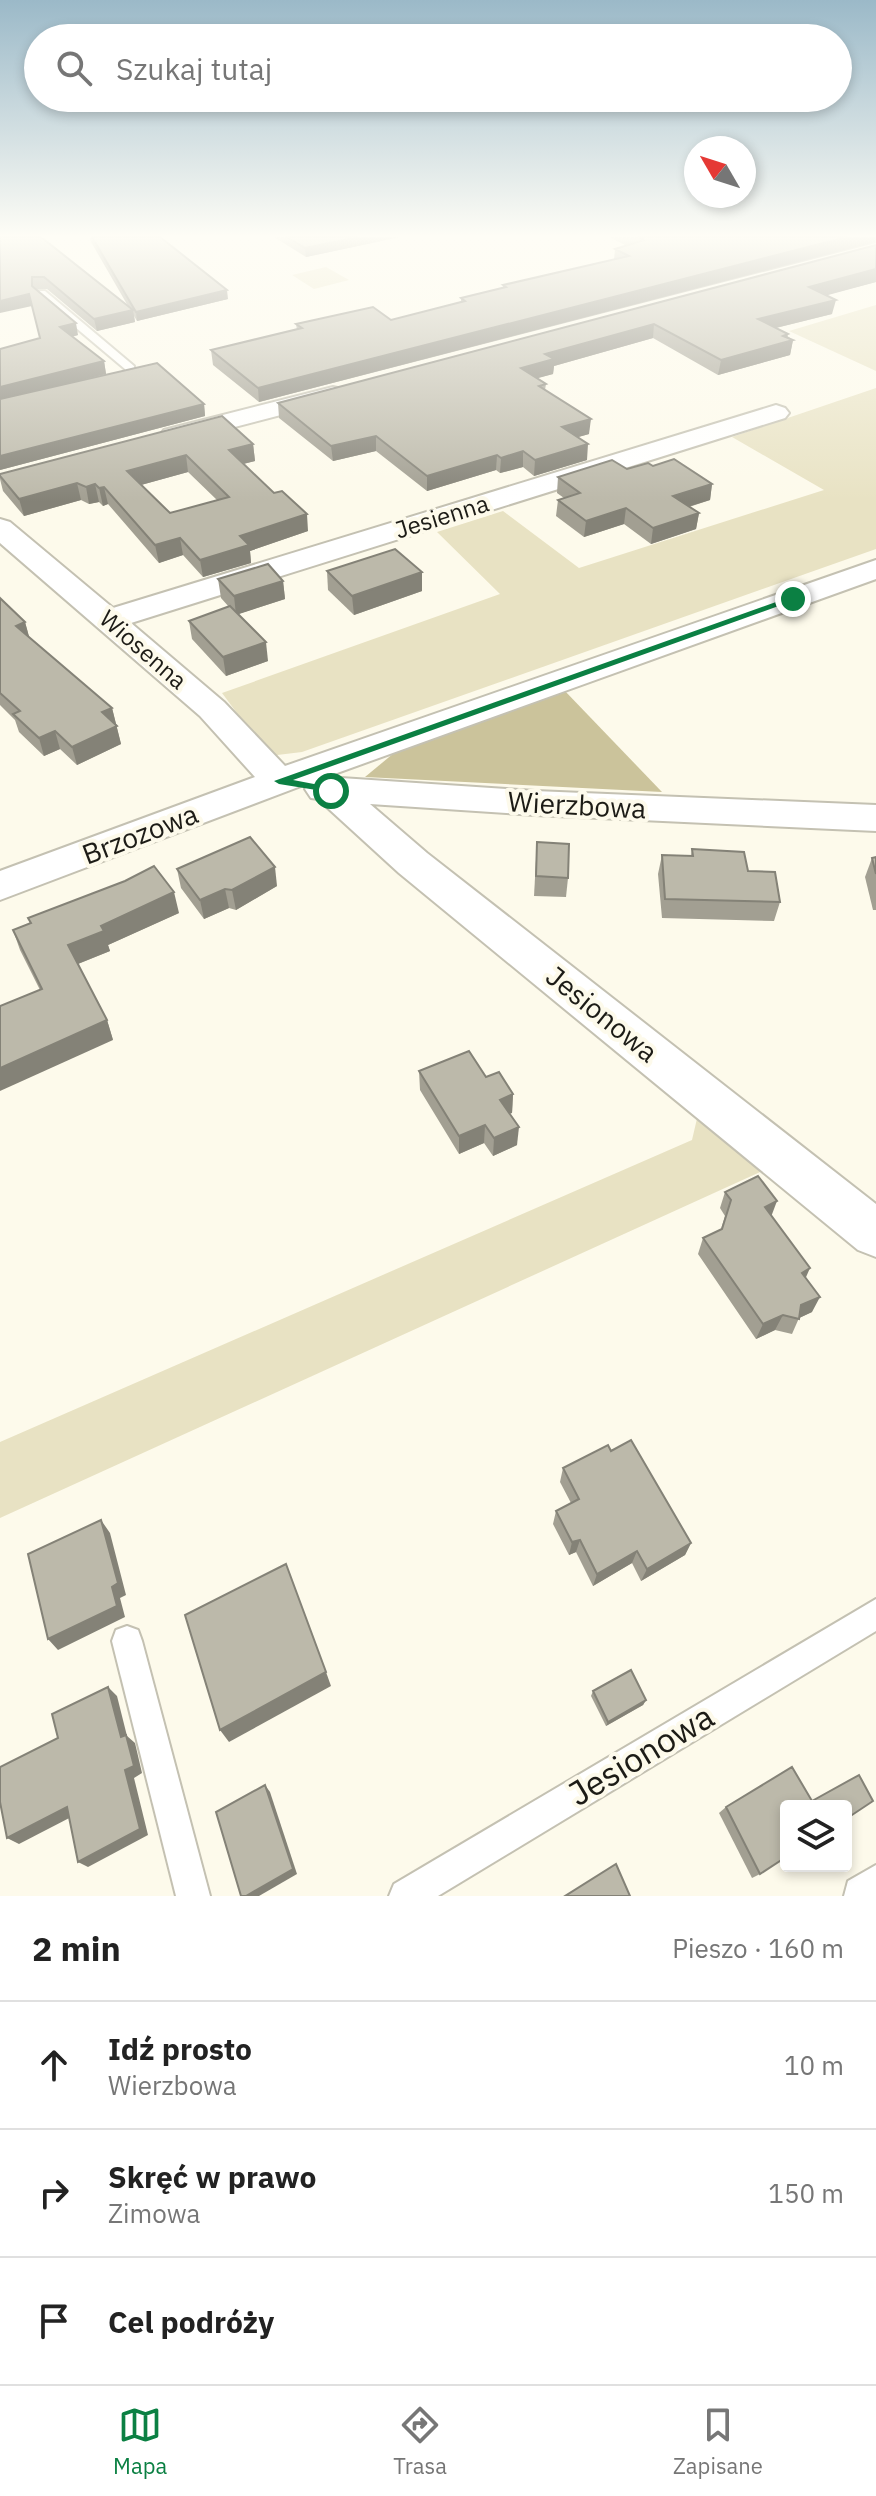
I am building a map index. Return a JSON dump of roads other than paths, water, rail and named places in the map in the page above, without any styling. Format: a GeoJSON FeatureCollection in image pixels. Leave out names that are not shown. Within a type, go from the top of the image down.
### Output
{"type":"FeatureCollection","features":[{"type":"Feature","properties":{"kind":"street"},"geometry":{"type":"LineString","coordinates":[[154,440],[353,388]]}},
{"type":"Feature","properties":{"kind":"street","name":"Jesienna"},"geometry":{"type":"LineString","coordinates":[[108,620],[776,413]]}},
{"type":"Feature","properties":{"kind":"street","name":"Wiosenna"},"geometry":{"type":"LineString","coordinates":[[0,528],[212,709],[279,781]]}},
{"type":"Feature","properties":{"kind":"street","name":"Brzozowa"},"geometry":{"type":"LineString","coordinates":[[0,886],[279,781],[876,569]]}},
{"type":"Feature","properties":{"kind":"street","name":"Wierzbowa"},"geometry":{"type":"LineString","coordinates":[[279,781],[331,791],[876,818]]}},
{"type":"Feature","properties":{"kind":"street","name":"Jesionowa"},"geometry":{"type":"LineString","coordinates":[[331,791],[413,863],[876,1234]]}},
{"type":"Feature","properties":{"kind":"lane"},"geometry":{"type":"LineString","coordinates":[[80,325],[130,368],[131,374],[99,382]]}},
{"type":"Feature","properties":{"kind":"lane","name":"Jesionowa"},"geometry":{"type":"LineString","coordinates":[[406,1896],[876,1614]]}},
{"type":"Feature","properties":{"kind":"lane"},"geometry":{"type":"LineString","coordinates":[[127,1641],[193,1896]]}}]}
